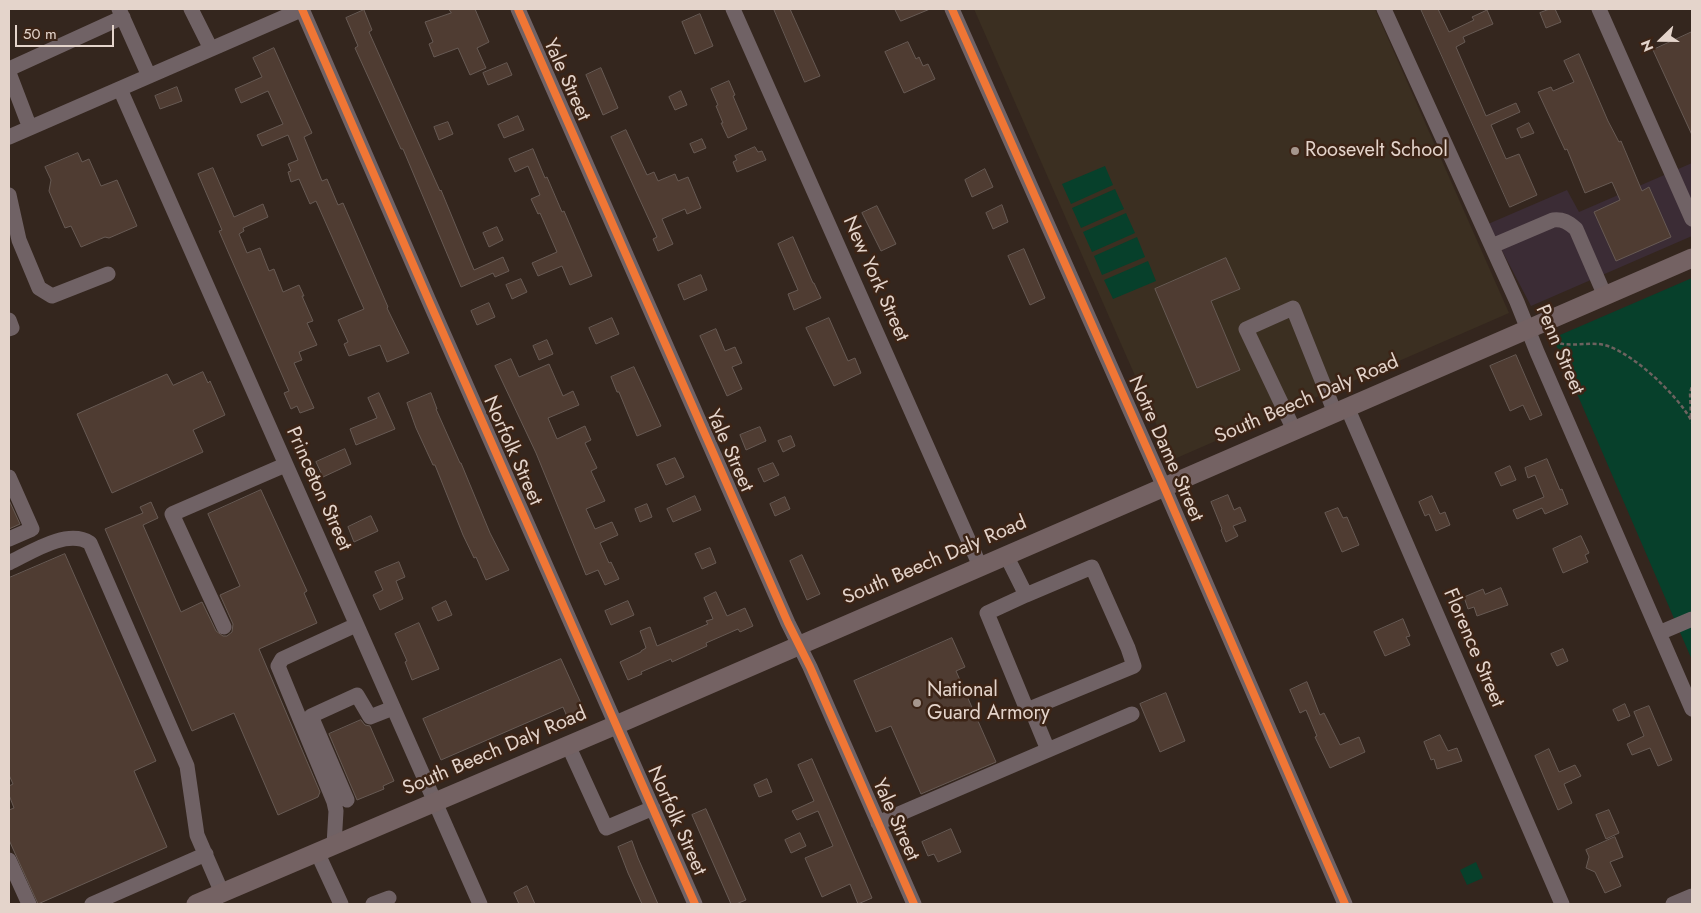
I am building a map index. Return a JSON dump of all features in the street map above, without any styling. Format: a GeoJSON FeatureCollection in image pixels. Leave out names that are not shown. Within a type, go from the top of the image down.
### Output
{"type":"FeatureCollection","features":[{"type":"Feature","properties":{"kind":"main road","name":"South Beech Daly Road"},"geometry":{"type":"LineString","coordinates":[[196,904],[568,745],[1692,258]]}},
{"type":"Feature","properties":{"kind":"street"},"geometry":{"type":"LineString","coordinates":[[191,9],[211,49]]}},
{"type":"Feature","properties":{"kind":"street"},"geometry":{"type":"LineString","coordinates":[[9,137],[302,9]]}},
{"type":"Feature","properties":{"kind":"street","name":"Norfolk Street"},"geometry":{"type":"LineString","coordinates":[[302,9],[695,904]]}},
{"type":"Feature","properties":{"kind":"street","name":"Yale Street"},"geometry":{"type":"LineString","coordinates":[[518,9],[780,605],[914,904]]}},
{"type":"Feature","properties":{"kind":"street","name":"New York Street"},"geometry":{"type":"LineString","coordinates":[[733,9],[980,566]]}},
{"type":"Feature","properties":{"kind":"street","name":"Notre Dame Street"},"geometry":{"type":"LineString","coordinates":[[952,9],[1164,487],[1345,904]]}},
{"type":"Feature","properties":{"kind":"street","name":"Penn Street"},"geometry":{"type":"LineString","coordinates":[[1384,9],[1492,246],[1692,709]]}},
{"type":"Feature","properties":{"kind":"street"},"geometry":{"type":"LineString","coordinates":[[1599,9],[1692,218]]}},
{"type":"Feature","properties":{"kind":"street"},"geometry":{"type":"LineString","coordinates":[[9,69],[121,13],[149,76]]}},
{"type":"Feature","properties":{"kind":"street"},"geometry":{"type":"LineString","coordinates":[[9,73],[30,128]]}},
{"type":"Feature","properties":{"kind":"street","name":"Princeton Street"},"geometry":{"type":"LineString","coordinates":[[120,89],[480,904]]}},
{"type":"Feature","properties":{"kind":"street"},"geometry":{"type":"LineString","coordinates":[[9,195],[18,240],[39,288],[52,296],[108,274]]}},
{"type":"Feature","properties":{"kind":"street"},"geometry":{"type":"LineString","coordinates":[[1492,246],[1553,220],[1561,219],[1568,222],[1576,229],[1605,296]]}},
{"type":"Feature","properties":{"kind":"street","name":"Florence Street"},"geometry":{"type":"LineString","coordinates":[[1294,430],[1246,328],[1293,308],[1341,410],[1562,904]]}},
{"type":"Feature","properties":{"kind":"street"},"geometry":{"type":"LineString","coordinates":[[9,320],[12,328],[9,329]]}},
{"type":"Feature","properties":{"kind":"street"},"geometry":{"type":"LineString","coordinates":[[224,627],[172,514],[285,465]]}},
{"type":"Feature","properties":{"kind":"street"},"geometry":{"type":"LineString","coordinates":[[9,477],[32,529],[9,539]]}},
{"type":"Feature","properties":{"kind":"street"},"geometry":{"type":"LineString","coordinates":[[9,563],[58,540],[70,537],[84,539],[90,543],[187,766],[197,835],[222,893]]}},
{"type":"Feature","properties":{"kind":"street"},"geometry":{"type":"LineString","coordinates":[[1006,555],[1026,595]]}},
{"type":"Feature","properties":{"kind":"street"},"geometry":{"type":"LineString","coordinates":[[1092,567],[1128,648],[1134,666],[1027,710],[987,613],[1026,595],[1092,567]]}},
{"type":"Feature","properties":{"kind":"street"},"geometry":{"type":"LineString","coordinates":[[1659,634],[1692,619]]}},
{"type":"Feature","properties":{"kind":"street"},"geometry":{"type":"LineString","coordinates":[[340,904],[325,848],[336,811],[334,802],[278,666],[282,659],[356,625]]}},
{"type":"Feature","properties":{"kind":"street"},"geometry":{"type":"LineString","coordinates":[[347,800],[311,716],[357,695],[370,717],[393,708]]}},
{"type":"Feature","properties":{"kind":"street"},"geometry":{"type":"LineString","coordinates":[[1031,709],[1048,750]]}},
{"type":"Feature","properties":{"kind":"street"},"geometry":{"type":"LineString","coordinates":[[878,823],[1132,714]]}},
{"type":"Feature","properties":{"kind":"street"},"geometry":{"type":"LineString","coordinates":[[568,745],[606,828],[653,808]]}},
{"type":"Feature","properties":{"kind":"street"},"geometry":{"type":"LineString","coordinates":[[92,904],[206,854]]}},
{"type":"Feature","properties":{"kind":"street"},"geometry":{"type":"LineString","coordinates":[[9,860],[29,904]]}},
{"type":"Feature","properties":{"kind":"street"},"geometry":{"type":"LineString","coordinates":[[1673,904],[1692,896]]}},
{"type":"Feature","properties":{"kind":"street"},"geometry":{"type":"LineString","coordinates":[[373,904],[389,898]]}},
{"type":"Feature","properties":{"kind":"path"},"geometry":{"type":"LineString","coordinates":[[1546,336],[1549,341],[1575,346],[1598,343],[1619,350],[1655,378],[1680,403],[1692,420]]}},
{"type":"Feature","properties":{"kind":"path"},"geometry":{"type":"LineString","coordinates":[[1692,386],[1690,393],[1692,420]]}},
{"type":"Feature","properties":{"kind":"shaded area"},"geometry":{"type":"Polygon","coordinates":[[[974,9],[1375,9],[1509,313],[1172,460],[974,9]]]}},
{"type":"Feature","properties":{"kind":"shaded area"},"geometry":{"type":"Polygon","coordinates":[[[1692,163],[1692,236],[1531,306],[1488,224],[1567,190],[1579,212],[1692,163]]]}},
{"type":"Feature","properties":{"kind":"green space"},"geometry":{"type":"Polygon","coordinates":[[[1105,166],[1113,185],[1071,204],[1062,184],[1105,166]]]}},
{"type":"Feature","properties":{"kind":"green space"},"geometry":{"type":"Polygon","coordinates":[[[1115,189],[1124,209],[1081,228],[1072,208],[1115,189]]]}},
{"type":"Feature","properties":{"kind":"green space"},"geometry":{"type":"Polygon","coordinates":[[[1126,213],[1135,233],[1092,252],[1083,232],[1126,213]]]}},
{"type":"Feature","properties":{"kind":"green space"},"geometry":{"type":"Polygon","coordinates":[[[1137,237],[1145,257],[1102,275],[1094,256],[1137,237]]]}},
{"type":"Feature","properties":{"kind":"green space"},"geometry":{"type":"Polygon","coordinates":[[[1148,261],[1156,281],[1113,299],[1104,280],[1148,261]]]}},
{"type":"Feature","properties":{"kind":"green space"},"geometry":{"type":"Polygon","coordinates":[[[1692,278],[1692,660],[1553,338],[1692,278]]]}},
{"type":"Feature","properties":{"kind":"green space"},"geometry":{"type":"Polygon","coordinates":[[[1476,862],[1483,878],[1467,885],[1460,870],[1476,862]]]}},
{"type":"Feature","properties":{"kind":"building"},"geometry":{"type":"Polygon","coordinates":[[[449,9],[475,9],[489,42],[477,48],[486,68],[470,75],[458,48],[434,57],[429,44],[433,42],[425,22],[451,13],[449,9]]]}},
{"type":"Feature","properties":{"kind":"building"},"geometry":{"type":"Polygon","coordinates":[[[774,9],[790,9],[820,76],[805,82],[774,9]]]}},
{"type":"Feature","properties":{"kind":"building"},"geometry":{"type":"Polygon","coordinates":[[[895,9],[930,9],[901,21],[895,9]]]}},
{"type":"Feature","properties":{"kind":"building"},"geometry":{"type":"Polygon","coordinates":[[[1421,9],[1438,9],[1449,32],[1474,20],[1472,17],[1487,10],[1493,24],[1463,37],[1465,42],[1456,47],[1486,116],[1516,103],[1520,112],[1491,125],[1506,159],[1519,154],[1537,195],[1510,207],[1421,9]]]}},
{"type":"Feature","properties":{"kind":"building"},"geometry":{"type":"Polygon","coordinates":[[[1555,9],[1561,22],[1546,28],[1540,13],[1555,9]]]}},
{"type":"Feature","properties":{"kind":"building"},"geometry":{"type":"Polygon","coordinates":[[[364,10],[372,30],[369,32],[441,190],[474,270],[503,257],[509,271],[495,277],[493,273],[461,287],[403,149],[401,149],[355,48],[358,46],[346,18],[364,10]]]}},
{"type":"Feature","properties":{"kind":"building"},"geometry":{"type":"Polygon","coordinates":[[[700,14],[713,46],[695,54],[682,22],[700,14]]]}},
{"type":"Feature","properties":{"kind":"building"},"geometry":{"type":"Polygon","coordinates":[[[1692,32],[1692,135],[1653,50],[1692,32]]]}},
{"type":"Feature","properties":{"kind":"building"},"geometry":{"type":"Polygon","coordinates":[[[908,42],[916,59],[919,57],[923,66],[928,64],[935,79],[904,93],[885,52],[908,42]]]}},
{"type":"Feature","properties":{"kind":"building"},"geometry":{"type":"Polygon","coordinates":[[[274,48],[312,133],[304,137],[322,181],[327,179],[338,205],[343,203],[387,308],[409,353],[387,362],[380,345],[349,356],[344,344],[348,342],[338,320],[364,309],[316,201],[310,204],[299,179],[291,182],[288,172],[291,171],[288,164],[298,160],[288,135],[262,146],[257,135],[283,124],[268,91],[241,103],[235,89],[262,77],[253,58],[274,48]]]}},
{"type":"Feature","properties":{"kind":"building"},"geometry":{"type":"Polygon","coordinates":[[[1579,54],[1608,121],[1619,142],[1621,141],[1642,191],[1649,187],[1671,237],[1616,261],[1594,212],[1620,200],[1612,182],[1585,193],[1567,149],[1565,150],[1538,92],[1551,87],[1553,91],[1574,82],[1564,61],[1579,54]]]}},
{"type":"Feature","properties":{"kind":"building"},"geometry":{"type":"Polygon","coordinates":[[[507,63],[512,75],[488,85],[483,73],[507,63]]]}},
{"type":"Feature","properties":{"kind":"building"},"geometry":{"type":"Polygon","coordinates":[[[601,68],[618,108],[603,115],[586,75],[601,68]]]}},
{"type":"Feature","properties":{"kind":"building"},"geometry":{"type":"Polygon","coordinates":[[[729,81],[735,95],[733,96],[747,129],[728,138],[721,123],[723,123],[716,106],[718,105],[711,89],[729,81]]]}},
{"type":"Feature","properties":{"kind":"building"},"geometry":{"type":"Polygon","coordinates":[[[177,87],[182,101],[160,109],[155,96],[177,87]]]}},
{"type":"Feature","properties":{"kind":"building"},"geometry":{"type":"Polygon","coordinates":[[[681,91],[687,105],[675,110],[669,97],[681,91]]]}},
{"type":"Feature","properties":{"kind":"building"},"geometry":{"type":"Polygon","coordinates":[[[518,116],[524,130],[504,138],[498,125],[518,116]]]}},
{"type":"Feature","properties":{"kind":"building"},"geometry":{"type":"Polygon","coordinates":[[[448,122],[453,134],[439,140],[434,127],[448,122]]]}},
{"type":"Feature","properties":{"kind":"building"},"geometry":{"type":"Polygon","coordinates":[[[1529,123],[1534,133],[1521,138],[1517,129],[1529,123]]]}},
{"type":"Feature","properties":{"kind":"building"},"geometry":{"type":"Polygon","coordinates":[[[626,130],[647,175],[654,172],[658,181],[675,174],[678,181],[688,177],[701,208],[687,214],[685,209],[662,219],[673,244],[658,251],[653,239],[657,237],[611,137],[626,130]]]}},
{"type":"Feature","properties":{"kind":"building"},"geometry":{"type":"Polygon","coordinates":[[[702,139],[706,148],[694,153],[690,144],[702,139]]]}},
{"type":"Feature","properties":{"kind":"building"},"geometry":{"type":"Polygon","coordinates":[[[755,147],[758,152],[762,151],[766,160],[737,172],[733,162],[737,160],[735,156],[755,147]]]}},
{"type":"Feature","properties":{"kind":"building"},"geometry":{"type":"Polygon","coordinates":[[[533,149],[562,212],[564,211],[592,276],[570,285],[562,266],[538,276],[532,263],[557,252],[540,213],[538,214],[531,199],[540,195],[528,166],[515,172],[509,159],[533,149]]]}},
{"type":"Feature","properties":{"kind":"building"},"geometry":{"type":"Polygon","coordinates":[[[78,153],[82,162],[89,159],[101,186],[117,180],[137,226],[81,247],[71,226],[65,228],[49,191],[51,180],[45,167],[78,153]]]}},
{"type":"Feature","properties":{"kind":"building"},"geometry":{"type":"Polygon","coordinates":[[[213,168],[234,217],[263,204],[268,217],[243,228],[244,231],[239,234],[247,253],[260,248],[269,271],[274,269],[283,292],[299,285],[304,296],[302,296],[313,321],[307,323],[317,345],[299,352],[302,360],[294,363],[314,408],[300,413],[297,406],[291,409],[284,393],[289,391],[219,231],[222,230],[198,174],[213,168]]]}},
{"type":"Feature","properties":{"kind":"building"},"geometry":{"type":"Polygon","coordinates":[[[985,169],[993,187],[972,197],[965,180],[985,169]]]}},
{"type":"Feature","properties":{"kind":"building"},"geometry":{"type":"Polygon","coordinates":[[[1002,205],[1008,222],[993,229],[986,213],[1002,205]]]}},
{"type":"Feature","properties":{"kind":"building"},"geometry":{"type":"Polygon","coordinates":[[[877,206],[896,244],[881,251],[862,213],[877,206]]]}},
{"type":"Feature","properties":{"kind":"building"},"geometry":{"type":"Polygon","coordinates":[[[497,227],[503,240],[489,247],[483,233],[497,227]]]}},
{"type":"Feature","properties":{"kind":"building"},"geometry":{"type":"Polygon","coordinates":[[[793,237],[821,298],[794,310],[788,294],[798,290],[778,244],[793,237]]]}},
{"type":"Feature","properties":{"kind":"building"},"geometry":{"type":"Polygon","coordinates":[[[1024,249],[1045,298],[1030,305],[1008,256],[1024,249]]]}},
{"type":"Feature","properties":{"kind":"building"},"geometry":{"type":"Polygon","coordinates":[[[1226,258],[1240,289],[1211,301],[1240,370],[1197,388],[1155,289],[1226,258]]]}},
{"type":"Feature","properties":{"kind":"building"},"geometry":{"type":"Polygon","coordinates":[[[701,275],[707,290],[684,300],[678,285],[701,275]]]}},
{"type":"Feature","properties":{"kind":"building"},"geometry":{"type":"Polygon","coordinates":[[[521,279],[527,292],[512,299],[506,285],[521,279]]]}},
{"type":"Feature","properties":{"kind":"building"},"geometry":{"type":"Polygon","coordinates":[[[489,303],[495,317],[477,325],[471,311],[489,303]]]}},
{"type":"Feature","properties":{"kind":"building"},"geometry":{"type":"Polygon","coordinates":[[[612,318],[619,334],[596,344],[589,328],[612,318]]]}},
{"type":"Feature","properties":{"kind":"building"},"geometry":{"type":"Polygon","coordinates":[[[829,318],[848,361],[855,358],[861,373],[834,386],[806,328],[829,318]]]}},
{"type":"Feature","properties":{"kind":"building"},"geometry":{"type":"Polygon","coordinates":[[[716,329],[725,351],[735,347],[742,363],[732,367],[742,389],[727,396],[700,336],[716,329]]]}},
{"type":"Feature","properties":{"kind":"building"},"geometry":{"type":"Polygon","coordinates":[[[547,340],[553,354],[539,360],[533,346],[547,340]]]}},
{"type":"Feature","properties":{"kind":"building"},"geometry":{"type":"Polygon","coordinates":[[[1516,355],[1542,415],[1530,420],[1523,405],[1510,411],[1490,366],[1516,355]]]}},
{"type":"Feature","properties":{"kind":"building"},"geometry":{"type":"Polygon","coordinates":[[[511,359],[519,377],[549,364],[563,396],[573,391],[579,405],[548,418],[557,439],[585,426],[591,440],[585,443],[597,468],[591,471],[605,501],[586,509],[595,529],[612,522],[618,535],[600,543],[619,579],[605,585],[598,570],[586,575],[536,453],[495,366],[511,359]]]}},
{"type":"Feature","properties":{"kind":"building"},"geometry":{"type":"Polygon","coordinates":[[[634,367],[661,426],[637,436],[611,377],[634,367]]]}},
{"type":"Feature","properties":{"kind":"building"},"geometry":{"type":"Polygon","coordinates":[[[203,372],[208,383],[210,381],[225,415],[193,430],[203,452],[112,493],[77,414],[167,374],[173,385],[203,372]]]}},
{"type":"Feature","properties":{"kind":"building"},"geometry":{"type":"Polygon","coordinates":[[[379,393],[395,429],[356,445],[350,429],[377,418],[368,398],[379,393]]]}},
{"type":"Feature","properties":{"kind":"building"},"geometry":{"type":"Polygon","coordinates":[[[431,393],[436,409],[490,533],[509,570],[486,580],[476,557],[474,558],[463,535],[435,465],[433,465],[416,428],[407,403],[431,393]]]}},
{"type":"Feature","properties":{"kind":"building"},"geometry":{"type":"Polygon","coordinates":[[[760,427],[766,441],[746,450],[740,435],[760,427]]]}},
{"type":"Feature","properties":{"kind":"building"},"geometry":{"type":"Polygon","coordinates":[[[791,436],[795,446],[783,452],[778,441],[791,436]]]}},
{"type":"Feature","properties":{"kind":"building"},"geometry":{"type":"Polygon","coordinates":[[[345,449],[351,464],[323,477],[316,462],[345,449]]]}},
{"type":"Feature","properties":{"kind":"building"},"geometry":{"type":"Polygon","coordinates":[[[675,458],[684,477],[666,485],[657,465],[675,458]]]}},
{"type":"Feature","properties":{"kind":"building"},"geometry":{"type":"Polygon","coordinates":[[[1547,459],[1568,504],[1545,514],[1542,508],[1517,519],[1513,510],[1544,497],[1535,475],[1528,478],[1525,468],[1547,459]]]}},
{"type":"Feature","properties":{"kind":"building"},"geometry":{"type":"Polygon","coordinates":[[[773,463],[779,475],[764,482],[758,469],[773,463]]]}},
{"type":"Feature","properties":{"kind":"building"},"geometry":{"type":"Polygon","coordinates":[[[1510,466],[1516,480],[1501,486],[1495,473],[1510,466]]]}},
{"type":"Feature","properties":{"kind":"building"},"geometry":{"type":"Polygon","coordinates":[[[261,490],[307,591],[304,593],[317,623],[259,649],[320,792],[318,797],[278,815],[234,713],[192,731],[105,529],[143,513],[140,507],[151,502],[158,518],[143,525],[181,612],[202,602],[216,631],[223,636],[227,636],[232,632],[233,624],[220,595],[240,586],[208,514],[261,490]]]}},
{"type":"Feature","properties":{"kind":"building"},"geometry":{"type":"Polygon","coordinates":[[[1228,495],[1234,510],[1240,507],[1246,521],[1233,526],[1238,536],[1226,542],[1211,502],[1228,495]]]}},
{"type":"Feature","properties":{"kind":"building"},"geometry":{"type":"Polygon","coordinates":[[[695,496],[701,510],[673,522],[667,509],[695,496]]]}},
{"type":"Feature","properties":{"kind":"building"},"geometry":{"type":"Polygon","coordinates":[[[1432,496],[1440,514],[1445,512],[1450,525],[1436,531],[1429,514],[1425,516],[1419,502],[1432,496]]]}},
{"type":"Feature","properties":{"kind":"building"},"geometry":{"type":"Polygon","coordinates":[[[785,497],[790,509],[775,516],[770,504],[785,497]]]}},
{"type":"Feature","properties":{"kind":"building"},"geometry":{"type":"Polygon","coordinates":[[[9,500],[20,524],[9,529],[9,500]]]}},
{"type":"Feature","properties":{"kind":"building"},"geometry":{"type":"Polygon","coordinates":[[[647,504],[652,517],[640,522],[635,509],[647,504]]]}},
{"type":"Feature","properties":{"kind":"building"},"geometry":{"type":"Polygon","coordinates":[[[1338,508],[1343,518],[1347,517],[1359,545],[1342,552],[1325,513],[1338,508]]]}},
{"type":"Feature","properties":{"kind":"building"},"geometry":{"type":"Polygon","coordinates":[[[371,516],[378,531],[354,542],[348,527],[371,516]]]}},
{"type":"Feature","properties":{"kind":"building"},"geometry":{"type":"Polygon","coordinates":[[[1581,536],[1589,553],[1585,555],[1588,562],[1563,573],[1553,549],[1581,536]]]}},
{"type":"Feature","properties":{"kind":"building"},"geometry":{"type":"Polygon","coordinates":[[[710,548],[716,563],[702,569],[695,554],[710,548]]]}},
{"type":"Feature","properties":{"kind":"building"},"geometry":{"type":"Polygon","coordinates":[[[65,554],[156,761],[134,771],[167,847],[38,904],[9,840],[9,810],[14,808],[9,795],[9,786],[13,784],[9,775],[9,578],[65,554]]]}},
{"type":"Feature","properties":{"kind":"building"},"geometry":{"type":"Polygon","coordinates":[[[802,555],[820,594],[807,600],[790,561],[802,555]]]}},
{"type":"Feature","properties":{"kind":"building"},"geometry":{"type":"Polygon","coordinates":[[[399,562],[405,577],[396,581],[403,599],[380,610],[373,595],[383,590],[375,572],[399,562]]]}},
{"type":"Feature","properties":{"kind":"building"},"geometry":{"type":"Polygon","coordinates":[[[1501,588],[1508,605],[1477,616],[1474,607],[1468,609],[1464,597],[1483,589],[1485,594],[1501,588]]]}},
{"type":"Feature","properties":{"kind":"building"},"geometry":{"type":"Polygon","coordinates":[[[716,592],[727,616],[745,608],[753,626],[740,632],[738,629],[706,643],[707,646],[672,662],[671,659],[628,680],[620,662],[646,648],[640,631],[650,627],[657,646],[708,624],[706,621],[713,619],[704,598],[716,592]]]}},
{"type":"Feature","properties":{"kind":"building"},"geometry":{"type":"Polygon","coordinates":[[[446,601],[452,615],[438,621],[432,608],[446,601]]]}},
{"type":"Feature","properties":{"kind":"building"},"geometry":{"type":"Polygon","coordinates":[[[628,601],[634,615],[611,625],[605,611],[628,601]]]}},
{"type":"Feature","properties":{"kind":"building"},"geometry":{"type":"Polygon","coordinates":[[[1403,619],[1410,636],[1406,637],[1410,645],[1385,656],[1374,632],[1403,619]]]}},
{"type":"Feature","properties":{"kind":"building"},"geometry":{"type":"Polygon","coordinates":[[[419,623],[439,669],[412,680],[405,662],[407,661],[395,634],[419,623]]]}},
{"type":"Feature","properties":{"kind":"building","name":"National Guard Armory"},"geometry":{"type":"Polygon","coordinates":[[[952,638],[965,667],[956,671],[996,762],[921,794],[891,726],[876,732],[854,681],[952,638]]]}},
{"type":"Feature","properties":{"kind":"building"},"geometry":{"type":"Polygon","coordinates":[[[1563,649],[1568,661],[1557,666],[1551,654],[1563,649]]]}},
{"type":"Feature","properties":{"kind":"building"},"geometry":{"type":"Polygon","coordinates":[[[561,659],[585,712],[568,719],[563,707],[441,760],[423,719],[561,659]]]}},
{"type":"Feature","properties":{"kind":"building"},"geometry":{"type":"Polygon","coordinates":[[[1307,682],[1320,715],[1324,713],[1340,745],[1359,737],[1365,752],[1330,768],[1315,737],[1317,736],[1306,710],[1300,713],[1290,690],[1307,682]]]}},
{"type":"Feature","properties":{"kind":"building"},"geometry":{"type":"Polygon","coordinates":[[[1166,693],[1185,741],[1160,752],[1140,704],[1166,693]]]}},
{"type":"Feature","properties":{"kind":"building"},"geometry":{"type":"Polygon","coordinates":[[[1625,704],[1630,716],[1618,721],[1613,710],[1625,704]]]}},
{"type":"Feature","properties":{"kind":"building"},"geometry":{"type":"Polygon","coordinates":[[[1649,706],[1672,760],[1658,766],[1650,748],[1632,755],[1627,744],[1644,736],[1634,712],[1649,706]]]}},
{"type":"Feature","properties":{"kind":"building"},"geometry":{"type":"Polygon","coordinates":[[[361,720],[365,725],[370,726],[394,781],[383,786],[384,789],[357,800],[329,734],[361,720]]]}},
{"type":"Feature","properties":{"kind":"building"},"geometry":{"type":"Polygon","coordinates":[[[1440,735],[1448,751],[1457,748],[1462,761],[1437,769],[1434,759],[1431,760],[1424,742],[1440,735]]]}},
{"type":"Feature","properties":{"kind":"building"},"geometry":{"type":"Polygon","coordinates":[[[1549,749],[1559,772],[1575,765],[1581,776],[1564,784],[1572,803],[1558,810],[1535,756],[1549,749]]]}},
{"type":"Feature","properties":{"kind":"building"},"geometry":{"type":"Polygon","coordinates":[[[812,759],[872,898],[858,904],[850,884],[822,897],[805,858],[833,846],[818,811],[797,820],[792,811],[814,801],[798,765],[812,759]]]}},
{"type":"Feature","properties":{"kind":"building"},"geometry":{"type":"Polygon","coordinates":[[[767,779],[772,792],[759,797],[754,785],[767,779]]]}},
{"type":"Feature","properties":{"kind":"building"},"geometry":{"type":"Polygon","coordinates":[[[706,809],[746,900],[736,904],[731,904],[692,815],[706,809]]]}},
{"type":"Feature","properties":{"kind":"building"},"geometry":{"type":"Polygon","coordinates":[[[1609,810],[1619,833],[1606,839],[1596,815],[1609,810]]]}},
{"type":"Feature","properties":{"kind":"building"},"geometry":{"type":"Polygon","coordinates":[[[951,829],[961,852],[938,862],[934,854],[928,856],[922,842],[951,829]]]}},
{"type":"Feature","properties":{"kind":"building"},"geometry":{"type":"Polygon","coordinates":[[[800,833],[806,846],[791,853],[785,840],[800,833]]]}},
{"type":"Feature","properties":{"kind":"building"},"geometry":{"type":"Polygon","coordinates":[[[1615,837],[1623,857],[1610,862],[1621,886],[1605,893],[1595,872],[1586,868],[1589,857],[1586,850],[1615,837]]]}},
{"type":"Feature","properties":{"kind":"building"},"geometry":{"type":"Polygon","coordinates":[[[632,841],[658,904],[642,904],[628,873],[618,847],[632,841]]]}},
{"type":"Feature","properties":{"kind":"building"},"geometry":{"type":"Polygon","coordinates":[[[527,886],[535,904],[519,904],[514,893],[527,886]]]}},
{"type":"Feature","properties":{"kind":"cycle path"},"geometry":{"type":"LineString","coordinates":[[302,9],[695,904]]}},
{"type":"Feature","properties":{"kind":"cycle path"},"geometry":{"type":"LineString","coordinates":[[518,9],[788,623],[810,667],[914,904]]}},
{"type":"Feature","properties":{"kind":"cycle path"},"geometry":{"type":"LineString","coordinates":[[952,9],[1164,487],[1345,904]]}},
{"type":"Feature","properties":{"kind":"place","name":"Roosevelt School"},"geometry":{"type":"Point","coordinates":[1295,151]}},
{"type":"Feature","properties":{"kind":"place","name":"National Guard Armory"},"geometry":{"type":"Point","coordinates":[917,703]}}]}
